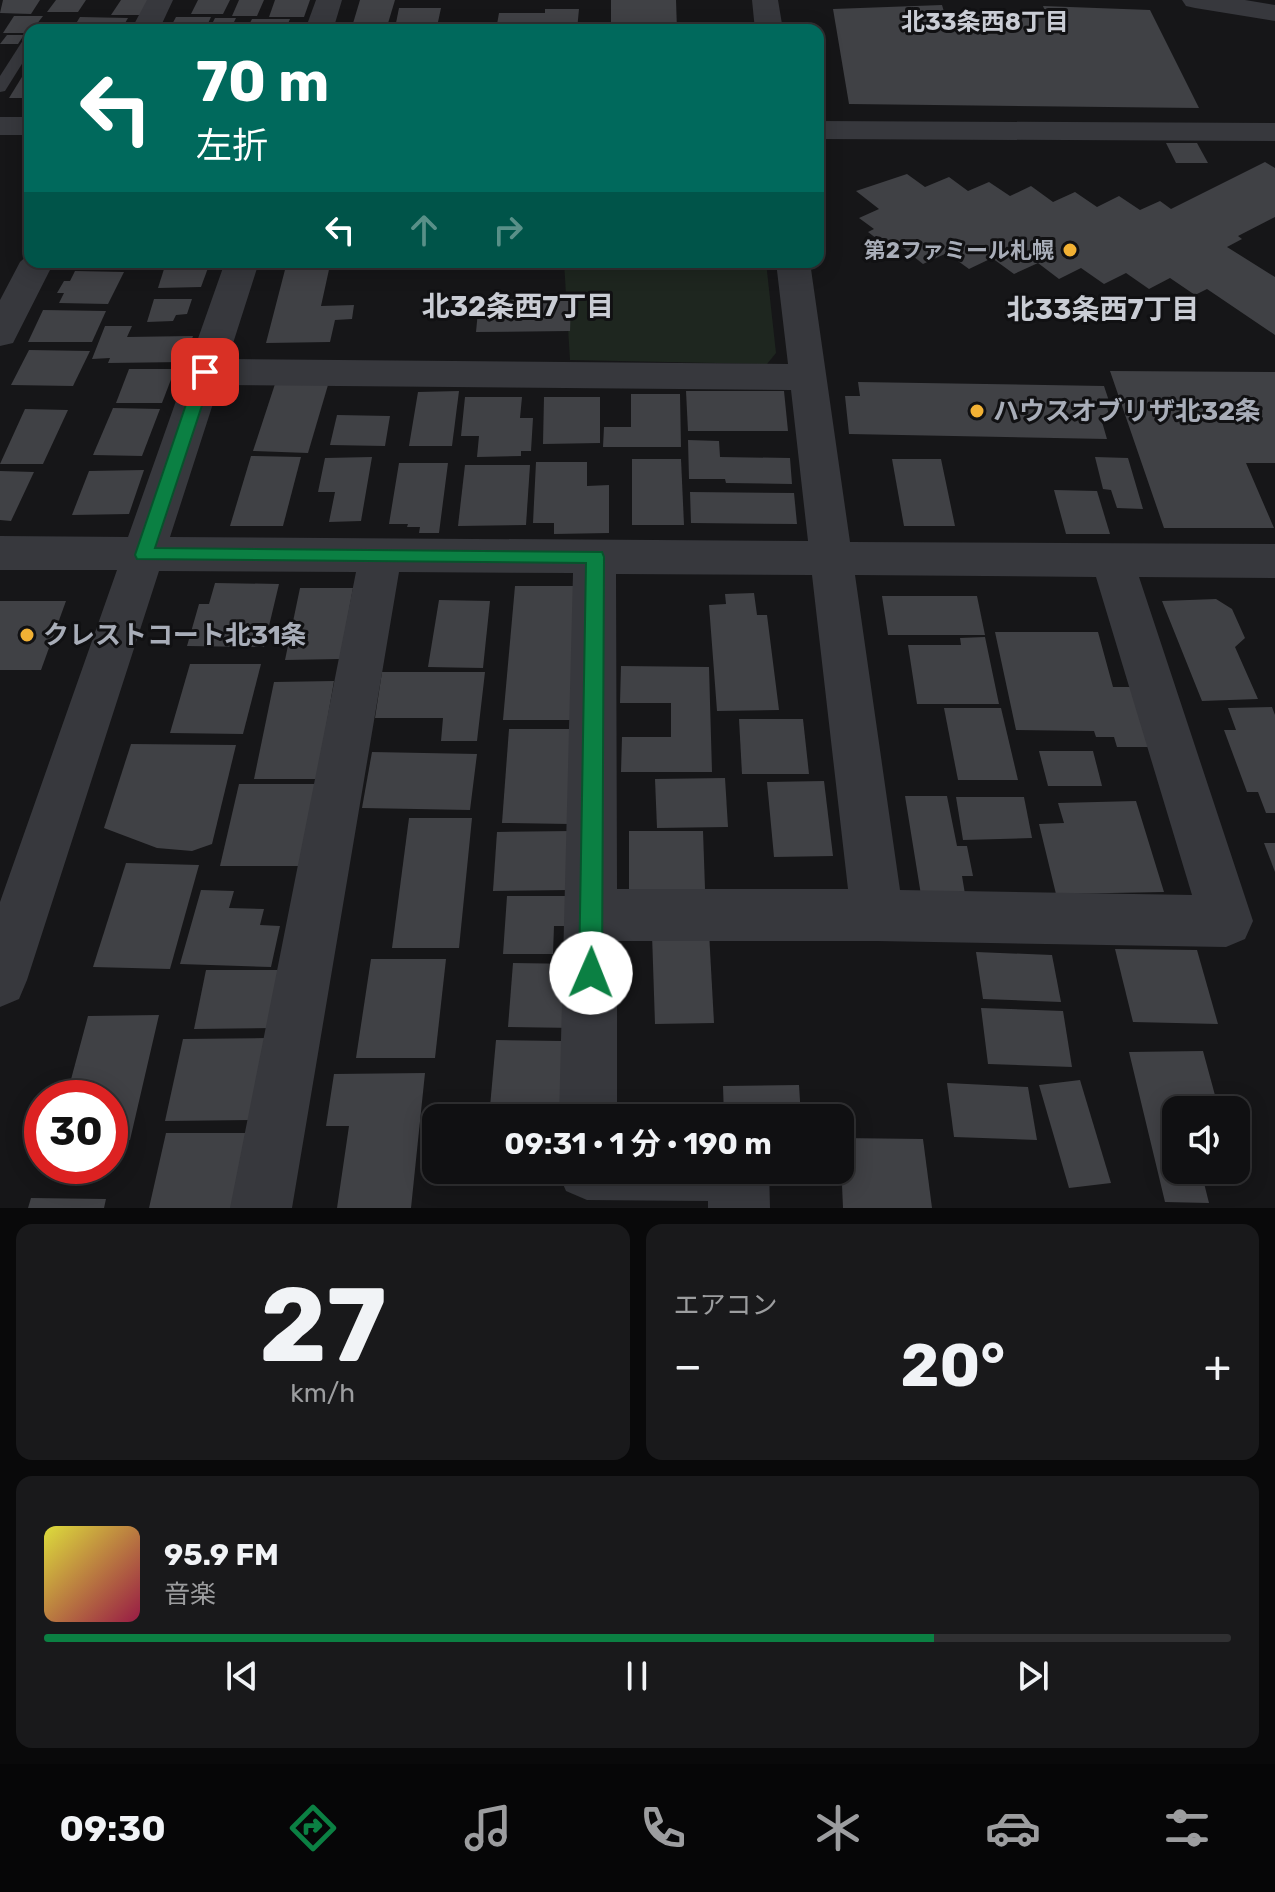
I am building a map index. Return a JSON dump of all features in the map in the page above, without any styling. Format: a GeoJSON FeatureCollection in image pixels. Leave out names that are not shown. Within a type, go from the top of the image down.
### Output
{"type":"FeatureCollection","features":[{"type":"Feature","properties":{"kind":"street"},"geometry":{"type":"LineString","coordinates":[[148,24],[160,0]]}},
{"type":"Feature","properties":{"kind":"street"},"geometry":{"type":"LineString","coordinates":[[321,24],[329,0]]}},
{"type":"Feature","properties":{"kind":"street"},"geometry":{"type":"LineString","coordinates":[[765,0],[768,24]]}},
{"type":"Feature","properties":{"kind":"street"},"geometry":{"type":"LineString","coordinates":[[1195,0],[1275,13]]}},
{"type":"Feature","properties":{"kind":"street"},"geometry":{"type":"LineString","coordinates":[[0,126],[24,126]]}},
{"type":"Feature","properties":{"kind":"street"},"geometry":{"type":"LineString","coordinates":[[824,130],[1275,132]]}},
{"type":"Feature","properties":{"kind":"street"},"geometry":{"type":"LineString","coordinates":[[0,334],[34,268]]}},
{"type":"Feature","properties":{"kind":"street"},"geometry":{"type":"LineString","coordinates":[[0,980],[240,268]]}},
{"type":"Feature","properties":{"kind":"street"},"geometry":{"type":"LineString","coordinates":[[794,268],[877,915]]}},
{"type":"Feature","properties":{"kind":"street"},"geometry":{"type":"LineString","coordinates":[[205,372],[807,377]]}},
{"type":"Feature","properties":{"kind":"street"},"geometry":{"type":"LineString","coordinates":[[0,553],[1275,561]]}},
{"type":"Feature","properties":{"kind":"street"},"geometry":{"type":"LineString","coordinates":[[261,1208],[380,556]]}},
{"type":"Feature","properties":{"kind":"street"},"geometry":{"type":"LineString","coordinates":[[588,1104],[595,557]]}},
{"type":"Feature","properties":{"kind":"street"},"geometry":{"type":"LineString","coordinates":[[591,915],[877,915],[1226,921],[1112,559]]}},
{"type":"Feature","properties":{"kind":"street"},"geometry":{"type":"LineString","coordinates":[[739,1184],[739,1208]]}},
{"type":"Feature","properties":{"kind":"lane"},"geometry":{"type":"LineString","coordinates":[[0,88],[24,50]]}},
{"type":"Feature","properties":{"kind":"shaded area"},"geometry":{"type":"Polygon","coordinates":[[[564,268],[767,268],[776,353],[767,364],[570,360],[564,268]]]}},
{"type":"Feature","properties":{"kind":"building"},"geometry":{"type":"Polygon","coordinates":[[[3,0],[40,0],[31,14],[0,13],[3,0]]]}},
{"type":"Feature","properties":{"kind":"building"},"geometry":{"type":"Polygon","coordinates":[[[56,0],[86,0],[78,12],[47,12],[56,0]]]}},
{"type":"Feature","properties":{"kind":"building"},"geometry":{"type":"Polygon","coordinates":[[[121,0],[151,0],[142,15],[111,15],[121,0]]]}},
{"type":"Feature","properties":{"kind":"building"},"geometry":{"type":"Polygon","coordinates":[[[198,0],[230,0],[223,14],[191,14],[198,0]]]}},
{"type":"Feature","properties":{"kind":"building"},"geometry":{"type":"Polygon","coordinates":[[[239,0],[264,0],[257,16],[232,16],[239,0]]]}},
{"type":"Feature","properties":{"kind":"building"},"geometry":{"type":"Polygon","coordinates":[[[275,0],[310,0],[304,17],[269,17],[275,0]]]}},
{"type":"Feature","properties":{"kind":"building"},"geometry":{"type":"Polygon","coordinates":[[[360,0],[395,0],[388,24],[353,24],[360,0]]]}},
{"type":"Feature","properties":{"kind":"building"},"geometry":{"type":"Polygon","coordinates":[[[611,0],[676,0],[677,24],[611,24],[611,0]]]}},
{"type":"Feature","properties":{"kind":"building"},"geometry":{"type":"Polygon","coordinates":[[[942,5],[945,15],[1047,16],[1043,6],[1150,10],[1199,108],[849,104],[833,9],[942,5]]]}},
{"type":"Feature","properties":{"kind":"building"},"geometry":{"type":"Polygon","coordinates":[[[399,8],[441,8],[438,22],[396,23],[399,8]]]}},
{"type":"Feature","properties":{"kind":"building"},"geometry":{"type":"Polygon","coordinates":[[[545,9],[579,9],[578,24],[497,24],[499,13],[545,13],[545,9]]]}},
{"type":"Feature","properties":{"kind":"building"},"geometry":{"type":"Polygon","coordinates":[[[14,16],[43,16],[37,24],[24,24],[24,33],[3,33],[14,16]]]}},
{"type":"Feature","properties":{"kind":"building"},"geometry":{"type":"Polygon","coordinates":[[[80,17],[128,18],[124,24],[76,24],[80,17]]]}},
{"type":"Feature","properties":{"kind":"building"},"geometry":{"type":"Polygon","coordinates":[[[176,17],[211,17],[208,24],[172,24],[176,17]]]}},
{"type":"Feature","properties":{"kind":"building"},"geometry":{"type":"Polygon","coordinates":[[[215,18],[236,18],[233,24],[212,24],[215,18]]]}},
{"type":"Feature","properties":{"kind":"building"},"geometry":{"type":"Polygon","coordinates":[[[252,19],[290,19],[288,24],[250,24],[252,19]]]}},
{"type":"Feature","properties":{"kind":"building"},"geometry":{"type":"Polygon","coordinates":[[[7,35],[24,35],[18,44],[0,44],[7,35]]]}},
{"type":"Feature","properties":{"kind":"building"},"geometry":{"type":"Polygon","coordinates":[[[24,74],[24,98],[9,98],[24,74]]]}},
{"type":"Feature","properties":{"kind":"building"},"geometry":{"type":"Polygon","coordinates":[[[1166,143],[1197,143],[1208,163],[1176,163],[1166,143]]]}},
{"type":"Feature","properties":{"kind":"building","name":"第2ファミール札幌"},"geometry":{"type":"Polygon","coordinates":[[[1265,162],[1275,168],[1275,217],[1238,236],[1242,239],[1227,247],[1275,277],[1275,335],[1207,289],[1195,295],[1170,278],[1149,289],[1126,273],[1104,284],[1081,268],[1059,279],[1038,263],[1014,274],[992,258],[969,269],[947,253],[923,264],[903,248],[894,252],[868,232],[874,229],[859,218],[879,209],[856,191],[907,174],[925,187],[949,177],[968,191],[989,182],[1010,196],[1031,186],[1053,202],[1075,192],[1097,207],[1119,196],[1140,210],[1160,201],[1171,209],[1265,162]]]}},
{"type":"Feature","properties":{"kind":"building"},"geometry":{"type":"Polygon","coordinates":[[[208,268],[201,287],[158,288],[164,269],[208,268]]]}},
{"type":"Feature","properties":{"kind":"building"},"geometry":{"type":"Polygon","coordinates":[[[285,268],[329,268],[321,306],[354,305],[352,319],[335,320],[330,342],[266,343],[285,268]]]}},
{"type":"Feature","properties":{"kind":"building"},"geometry":{"type":"Polygon","coordinates":[[[75,271],[124,272],[108,304],[59,303],[64,293],[57,293],[64,281],[70,281],[75,271]]]}},
{"type":"Feature","properties":{"kind":"building"},"geometry":{"type":"Polygon","coordinates":[[[154,299],[192,299],[187,314],[176,315],[173,321],[147,322],[154,299]]]}},
{"type":"Feature","properties":{"kind":"building"},"geometry":{"type":"Polygon","coordinates":[[[571,299],[570,331],[476,332],[479,300],[571,299]]]}},
{"type":"Feature","properties":{"kind":"building"},"geometry":{"type":"Polygon","coordinates":[[[43,310],[106,311],[92,342],[28,342],[43,310]]]}},
{"type":"Feature","properties":{"kind":"building"},"geometry":{"type":"Polygon","coordinates":[[[105,326],[132,326],[127,337],[193,336],[184,362],[108,363],[110,358],[92,359],[105,326]]]}},
{"type":"Feature","properties":{"kind":"building"},"geometry":{"type":"Polygon","coordinates":[[[29,350],[90,351],[73,386],[11,385],[29,350]]]}},
{"type":"Feature","properties":{"kind":"building"},"geometry":{"type":"Polygon","coordinates":[[[129,369],[175,369],[162,403],[116,403],[129,369]]]}},
{"type":"Feature","properties":{"kind":"building"},"geometry":{"type":"Polygon","coordinates":[[[1110,371],[1275,372],[1275,463],[1246,463],[1274,528],[1164,528],[1110,371]]]}},
{"type":"Feature","properties":{"kind":"building","name":"ハウスオブリザ北32条"},"geometry":{"type":"Polygon","coordinates":[[[858,382],[1104,386],[1111,407],[1107,407],[1109,415],[1100,415],[1107,439],[849,434],[845,396],[860,396],[858,382]]]}},
{"type":"Feature","properties":{"kind":"building"},"geometry":{"type":"Polygon","coordinates":[[[275,384],[328,385],[308,453],[253,451],[275,384]]]}},
{"type":"Feature","properties":{"kind":"building"},"geometry":{"type":"Polygon","coordinates":[[[459,391],[452,446],[409,446],[418,392],[459,391]]]}},
{"type":"Feature","properties":{"kind":"building"},"geometry":{"type":"Polygon","coordinates":[[[686,391],[784,391],[788,431],[688,431],[686,391]]]}},
{"type":"Feature","properties":{"kind":"building"},"geometry":{"type":"Polygon","coordinates":[[[631,394],[680,394],[681,447],[603,447],[604,427],[631,427],[631,394]]]}},
{"type":"Feature","properties":{"kind":"building"},"geometry":{"type":"Polygon","coordinates":[[[465,397],[522,397],[520,418],[533,418],[531,451],[521,451],[521,456],[477,457],[479,436],[461,436],[465,397]]]}},
{"type":"Feature","properties":{"kind":"building"},"geometry":{"type":"Polygon","coordinates":[[[544,397],[600,397],[600,443],[543,444],[544,397]]]}},
{"type":"Feature","properties":{"kind":"building"},"geometry":{"type":"Polygon","coordinates":[[[113,408],[160,409],[142,456],[93,455],[113,408]]]}},
{"type":"Feature","properties":{"kind":"building"},"geometry":{"type":"Polygon","coordinates":[[[25,409],[68,410],[43,464],[0,464],[25,409]]]}},
{"type":"Feature","properties":{"kind":"building"},"geometry":{"type":"Polygon","coordinates":[[[337,415],[390,416],[385,446],[330,445],[337,415]]]}},
{"type":"Feature","properties":{"kind":"building"},"geometry":{"type":"Polygon","coordinates":[[[688,440],[719,441],[720,457],[790,458],[792,484],[689,479],[688,440]]]}},
{"type":"Feature","properties":{"kind":"building"},"geometry":{"type":"Polygon","coordinates":[[[251,456],[301,457],[283,526],[230,526],[251,456]]]}},
{"type":"Feature","properties":{"kind":"building"},"geometry":{"type":"Polygon","coordinates":[[[372,457],[361,521],[329,522],[335,492],[318,492],[325,458],[372,457]]]}},
{"type":"Feature","properties":{"kind":"building"},"geometry":{"type":"Polygon","coordinates":[[[1095,457],[1128,458],[1143,509],[1117,508],[1111,490],[1103,489],[1095,457]]]}},
{"type":"Feature","properties":{"kind":"building"},"geometry":{"type":"Polygon","coordinates":[[[632,459],[681,459],[684,525],[632,525],[632,459]]]}},
{"type":"Feature","properties":{"kind":"building"},"geometry":{"type":"Polygon","coordinates":[[[892,459],[941,459],[955,526],[904,526],[892,459]]]}},
{"type":"Feature","properties":{"kind":"building"},"geometry":{"type":"Polygon","coordinates":[[[536,462],[587,462],[587,486],[609,485],[609,533],[554,534],[554,523],[533,523],[536,462]]]}},
{"type":"Feature","properties":{"kind":"building"},"geometry":{"type":"Polygon","coordinates":[[[399,463],[448,463],[439,533],[419,533],[420,527],[389,524],[399,463]]]}},
{"type":"Feature","properties":{"kind":"building"},"geometry":{"type":"Polygon","coordinates":[[[465,465],[530,465],[526,525],[458,526],[465,465]]]}},
{"type":"Feature","properties":{"kind":"building"},"geometry":{"type":"Polygon","coordinates":[[[144,470],[129,514],[72,515],[89,471],[144,470]]]}},
{"type":"Feature","properties":{"kind":"building"},"geometry":{"type":"Polygon","coordinates":[[[0,471],[34,472],[11,521],[0,520],[0,471]]]}},
{"type":"Feature","properties":{"kind":"building"},"geometry":{"type":"Polygon","coordinates":[[[1054,490],[1097,491],[1110,534],[1066,534],[1054,490]]]}},
{"type":"Feature","properties":{"kind":"building"},"geometry":{"type":"Polygon","coordinates":[[[690,492],[794,493],[797,524],[691,523],[690,492]]]}},
{"type":"Feature","properties":{"kind":"building"},"geometry":{"type":"Polygon","coordinates":[[[215,583],[279,584],[264,647],[187,646],[199,604],[209,604],[215,583]]]}},
{"type":"Feature","properties":{"kind":"building"},"geometry":{"type":"Polygon","coordinates":[[[515,586],[580,586],[574,720],[503,720],[515,586]]]}},
{"type":"Feature","properties":{"kind":"building"},"geometry":{"type":"Polygon","coordinates":[[[300,588],[353,588],[340,659],[285,660],[300,588]]]}},
{"type":"Feature","properties":{"kind":"building"},"geometry":{"type":"Polygon","coordinates":[[[754,593],[757,615],[767,615],[779,710],[717,711],[709,605],[726,604],[725,594],[754,593]]]}},
{"type":"Feature","properties":{"kind":"building"},"geometry":{"type":"Polygon","coordinates":[[[882,596],[977,596],[985,635],[888,635],[882,596]]]}},
{"type":"Feature","properties":{"kind":"building"},"geometry":{"type":"Polygon","coordinates":[[[1216,599],[1232,609],[1245,638],[1235,647],[1258,699],[1202,701],[1162,601],[1216,599]]]}},
{"type":"Feature","properties":{"kind":"building"},"geometry":{"type":"Polygon","coordinates":[[[439,600],[490,601],[483,668],[428,667],[439,600]]]}},
{"type":"Feature","properties":{"kind":"building","name":"クレストコート北31条"},"geometry":{"type":"Polygon","coordinates":[[[0,601],[66,601],[41,670],[0,670],[0,601]]]}},
{"type":"Feature","properties":{"kind":"building"},"geometry":{"type":"Polygon","coordinates":[[[995,632],[1098,632],[1113,687],[1132,687],[1150,747],[1117,747],[1114,737],[1096,737],[1094,731],[1016,730],[995,632]]]}},
{"type":"Feature","properties":{"kind":"building"},"geometry":{"type":"Polygon","coordinates":[[[985,637],[999,704],[917,704],[908,645],[961,645],[960,638],[985,637]]]}},
{"type":"Feature","properties":{"kind":"building"},"geometry":{"type":"Polygon","coordinates":[[[190,664],[261,664],[243,734],[170,733],[190,664]]]}},
{"type":"Feature","properties":{"kind":"building"},"geometry":{"type":"Polygon","coordinates":[[[621,666],[709,667],[712,772],[621,772],[622,737],[671,737],[671,703],[620,703],[621,666]]]}},
{"type":"Feature","properties":{"kind":"building"},"geometry":{"type":"Polygon","coordinates":[[[382,672],[485,672],[477,741],[441,741],[443,718],[375,718],[382,672]]]}},
{"type":"Feature","properties":{"kind":"building"},"geometry":{"type":"Polygon","coordinates":[[[334,681],[317,779],[254,779],[274,682],[334,681]]]}},
{"type":"Feature","properties":{"kind":"building"},"geometry":{"type":"Polygon","coordinates":[[[1272,707],[1275,715],[1275,813],[1266,813],[1258,792],[1247,792],[1224,730],[1236,730],[1228,708],[1272,707]]]}},
{"type":"Feature","properties":{"kind":"building"},"geometry":{"type":"Polygon","coordinates":[[[944,708],[1001,708],[1018,780],[958,780],[944,708]]]}},
{"type":"Feature","properties":{"kind":"building"},"geometry":{"type":"Polygon","coordinates":[[[739,719],[803,719],[809,774],[742,774],[739,719]]]}},
{"type":"Feature","properties":{"kind":"building"},"geometry":{"type":"Polygon","coordinates":[[[509,729],[573,729],[570,824],[502,823],[509,729]]]}},
{"type":"Feature","properties":{"kind":"building"},"geometry":{"type":"Polygon","coordinates":[[[131,744],[236,745],[212,844],[192,851],[157,848],[104,828],[131,744]]]}},
{"type":"Feature","properties":{"kind":"building"},"geometry":{"type":"Polygon","coordinates":[[[1039,751],[1093,751],[1102,786],[1048,786],[1039,751]]]}},
{"type":"Feature","properties":{"kind":"building"},"geometry":{"type":"Polygon","coordinates":[[[372,752],[477,754],[470,810],[362,808],[372,752]]]}},
{"type":"Feature","properties":{"kind":"building"},"geometry":{"type":"Polygon","coordinates":[[[725,778],[728,827],[657,828],[655,779],[725,778]]]}},
{"type":"Feature","properties":{"kind":"building"},"geometry":{"type":"Polygon","coordinates":[[[824,781],[833,856],[774,857],[767,782],[824,781]]]}},
{"type":"Feature","properties":{"kind":"building"},"geometry":{"type":"Polygon","coordinates":[[[239,784],[316,784],[301,866],[220,866],[239,784]]]}},
{"type":"Feature","properties":{"kind":"building"},"geometry":{"type":"Polygon","coordinates":[[[905,796],[947,796],[957,846],[967,846],[973,876],[962,876],[965,894],[921,895],[905,796]]]}},
{"type":"Feature","properties":{"kind":"building"},"geometry":{"type":"Polygon","coordinates":[[[956,797],[1024,797],[1032,838],[963,840],[956,797]]]}},
{"type":"Feature","properties":{"kind":"building"},"geometry":{"type":"Polygon","coordinates":[[[1136,801],[1164,892],[1056,894],[1039,824],[1064,823],[1058,803],[1136,801]]]}},
{"type":"Feature","properties":{"kind":"building"},"geometry":{"type":"Polygon","coordinates":[[[409,818],[472,818],[459,948],[392,948],[409,818]]]}},
{"type":"Feature","properties":{"kind":"building"},"geometry":{"type":"Polygon","coordinates":[[[572,831],[571,890],[493,891],[497,832],[572,831]]]}},
{"type":"Feature","properties":{"kind":"building"},"geometry":{"type":"Polygon","coordinates":[[[629,831],[703,831],[705,889],[629,890],[629,831]]]}},
{"type":"Feature","properties":{"kind":"building"},"geometry":{"type":"Polygon","coordinates":[[[1264,843],[1275,843],[1275,872],[1264,843]]]}},
{"type":"Feature","properties":{"kind":"building"},"geometry":{"type":"Polygon","coordinates":[[[126,863],[199,865],[170,969],[93,967],[126,863]]]}},
{"type":"Feature","properties":{"kind":"building"},"geometry":{"type":"Polygon","coordinates":[[[201,890],[234,891],[229,908],[264,909],[260,925],[280,926],[271,967],[180,964],[201,890]]]}},
{"type":"Feature","properties":{"kind":"building"},"geometry":{"type":"Polygon","coordinates":[[[507,896],[571,896],[571,926],[554,926],[553,954],[503,954],[507,896]]]}},
{"type":"Feature","properties":{"kind":"building"},"geometry":{"type":"Polygon","coordinates":[[[709,932],[714,1023],[655,1024],[652,934],[709,932]]]}},
{"type":"Feature","properties":{"kind":"building"},"geometry":{"type":"Polygon","coordinates":[[[1115,949],[1197,950],[1218,1024],[1133,1022],[1115,949]]]}},
{"type":"Feature","properties":{"kind":"building"},"geometry":{"type":"Polygon","coordinates":[[[976,952],[1052,955],[1061,1002],[983,999],[976,952]]]}},
{"type":"Feature","properties":{"kind":"building"},"geometry":{"type":"Polygon","coordinates":[[[371,959],[446,959],[435,1058],[356,1058],[371,959]]]}},
{"type":"Feature","properties":{"kind":"building"},"geometry":{"type":"Polygon","coordinates":[[[513,963],[578,964],[576,1028],[508,1027],[513,963]]]}},
{"type":"Feature","properties":{"kind":"building"},"geometry":{"type":"Polygon","coordinates":[[[206,970],[285,970],[275,1028],[194,1029],[206,970]]]}},
{"type":"Feature","properties":{"kind":"building"},"geometry":{"type":"Polygon","coordinates":[[[981,1008],[1063,1011],[1072,1067],[988,1064],[981,1008]]]}},
{"type":"Feature","properties":{"kind":"building"},"geometry":{"type":"Polygon","coordinates":[[[159,1015],[130,1140],[128,1080],[71,1080],[88,1016],[159,1015]]]}},
{"type":"Feature","properties":{"kind":"building"},"geometry":{"type":"Polygon","coordinates":[[[267,1038],[252,1120],[165,1121],[183,1039],[267,1038]]]}},
{"type":"Feature","properties":{"kind":"building"},"geometry":{"type":"Polygon","coordinates":[[[496,1040],[563,1041],[561,1104],[490,1104],[496,1040]]]}},
{"type":"Feature","properties":{"kind":"building"},"geometry":{"type":"Polygon","coordinates":[[[1203,1051],[1215,1096],[1162,1096],[1162,1184],[1204,1184],[1209,1203],[1165,1202],[1129,1052],[1203,1051]]]}},
{"type":"Feature","properties":{"kind":"building"},"geometry":{"type":"Polygon","coordinates":[[[425,1073],[411,1208],[337,1208],[349,1126],[326,1126],[334,1074],[425,1073]]]}},
{"type":"Feature","properties":{"kind":"building"},"geometry":{"type":"Polygon","coordinates":[[[1080,1080],[1111,1183],[1069,1188],[1039,1085],[1080,1080]]]}},
{"type":"Feature","properties":{"kind":"building"},"geometry":{"type":"Polygon","coordinates":[[[947,1083],[1028,1087],[1037,1140],[954,1137],[947,1083]]]}},
{"type":"Feature","properties":{"kind":"building"},"geometry":{"type":"Polygon","coordinates":[[[799,1085],[800,1104],[724,1104],[723,1086],[799,1085]]]}},
{"type":"Feature","properties":{"kind":"building"},"geometry":{"type":"Polygon","coordinates":[[[166,1133],[249,1133],[235,1208],[149,1208],[166,1133]]]}},
{"type":"Feature","properties":{"kind":"building"},"geometry":{"type":"Polygon","coordinates":[[[854,1138],[923,1139],[932,1208],[843,1208],[842,1184],[854,1184],[854,1138]]]}},
{"type":"Feature","properties":{"kind":"building"},"geometry":{"type":"Polygon","coordinates":[[[31,1198],[106,1199],[104,1208],[28,1208],[31,1198]]]}},
{"type":"Feature","properties":{"kind":"place","name":"第2ファミール札幌"},"geometry":{"type":"Point","coordinates":[1070,250]}},
{"type":"Feature","properties":{"kind":"place","name":"ハウスオブリザ北32条"},"geometry":{"type":"Point","coordinates":[977,411]}},
{"type":"Feature","properties":{"kind":"place","name":"クレストコート北31条"},"geometry":{"type":"Point","coordinates":[27,635]}},
{"type":"Feature","properties":{"kind":"district","name":"北33条西8丁目"},"geometry":{"type":"Point","coordinates":[985,22]}},
{"type":"Feature","properties":{"kind":"district","name":"北32条西7丁目"},"geometry":{"type":"Point","coordinates":[518,306]}},
{"type":"Feature","properties":{"kind":"district","name":"北33条西7丁目"},"geometry":{"type":"Point","coordinates":[1103,309]}},
{"type":"Feature","properties":{"kind":"route"},"geometry":{"type":"LineString","coordinates":[[205,372],[144,555],[595,557],[591,973]]}}]}
